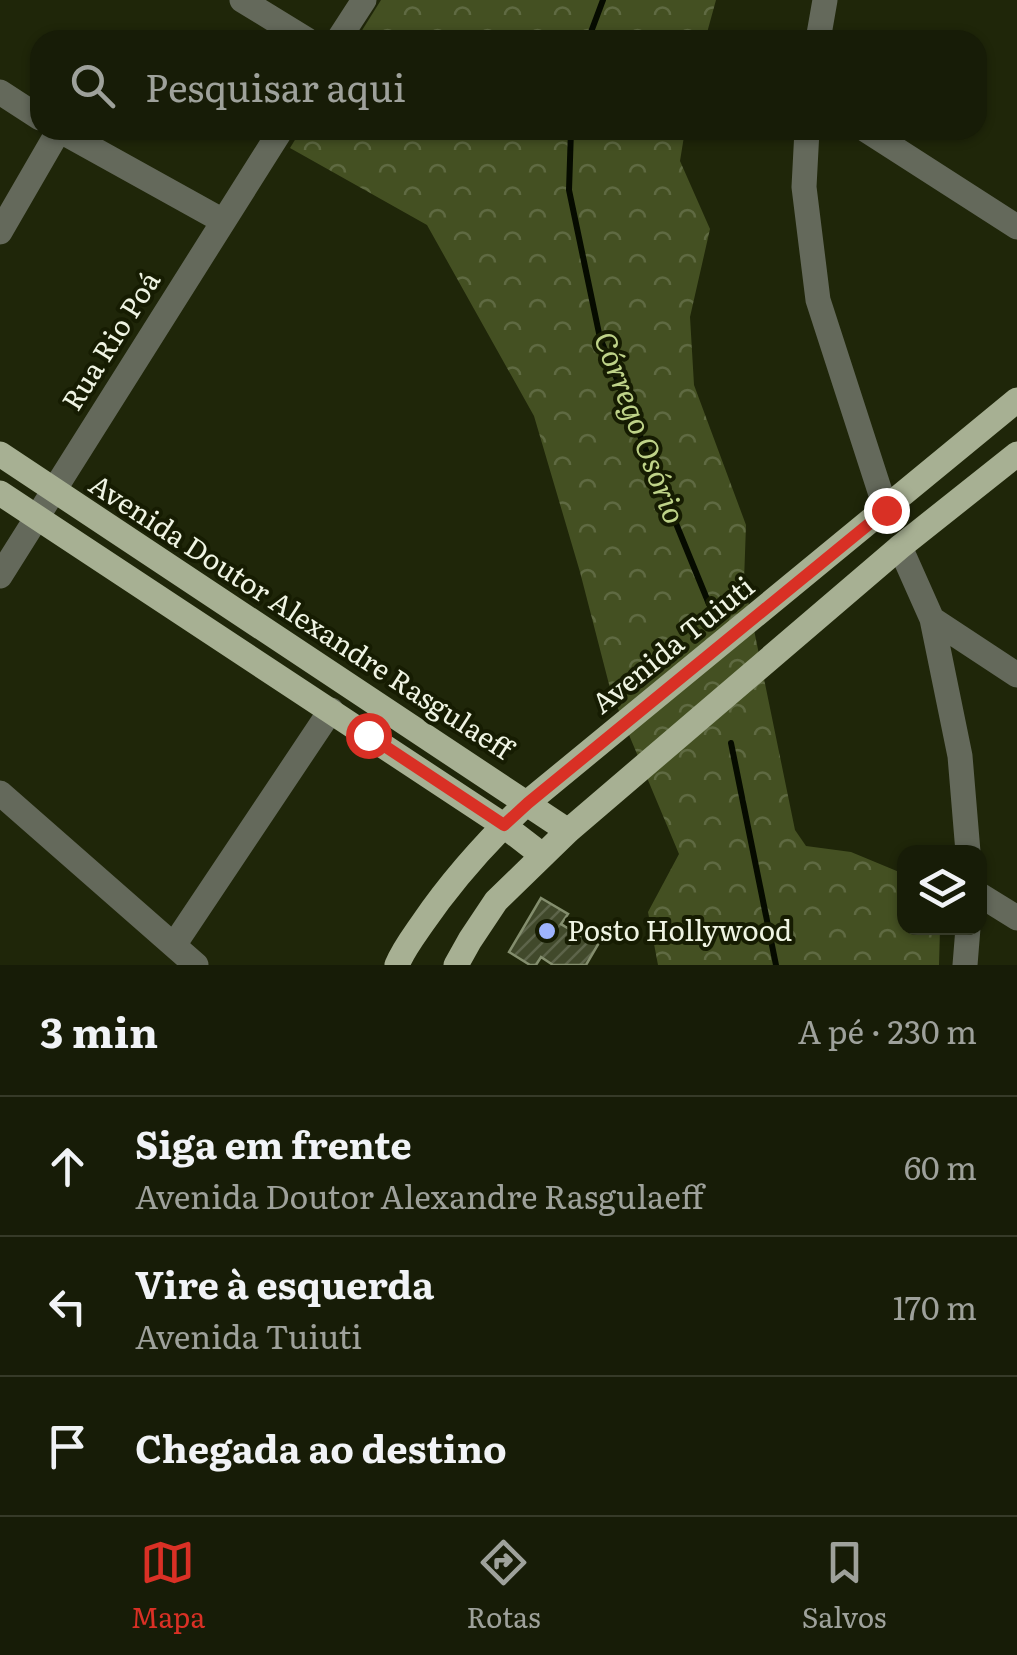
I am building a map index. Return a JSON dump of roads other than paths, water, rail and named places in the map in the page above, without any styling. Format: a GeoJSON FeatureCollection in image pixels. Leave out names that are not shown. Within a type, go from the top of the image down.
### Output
{"type":"FeatureCollection","features":[{"type":"Feature","properties":{"kind":"main road","name":"Avenida Tuiuti"},"geometry":{"type":"LineString","coordinates":[[397,965],[434,907],[504,825],[528,803],[1017,400]]}},
{"type":"Feature","properties":{"kind":"main road","name":"Avenida Doutor Alexandre Rasgulaeff"},"geometry":{"type":"LineString","coordinates":[[0,454],[568,830]]}},
{"type":"Feature","properties":{"kind":"main road"},"geometry":{"type":"LineString","coordinates":[[456,965],[496,901],[568,830],[900,547],[1017,454]]}},
{"type":"Feature","properties":{"kind":"main road"},"geometry":{"type":"LineString","coordinates":[[0,493],[504,825],[542,855]]}},
{"type":"Feature","properties":{"kind":"main road"},"geometry":{"type":"LineString","coordinates":[[461,874],[496,901]]}},
{"type":"Feature","properties":{"kind":"street"},"geometry":{"type":"LineString","coordinates":[[242,0],[290,30]]}},
{"type":"Feature","properties":{"kind":"street"},"geometry":{"type":"LineString","coordinates":[[344,30],[364,0]]}},
{"type":"Feature","properties":{"kind":"street"},"geometry":{"type":"LineString","coordinates":[[820,30],[826,0]]}},
{"type":"Feature","properties":{"kind":"street"},"geometry":{"type":"LineString","coordinates":[[0,92],[30,112]]}},
{"type":"Feature","properties":{"kind":"street"},"geometry":{"type":"LineString","coordinates":[[0,232],[53,140]]}},
{"type":"Feature","properties":{"kind":"street"},"geometry":{"type":"LineString","coordinates":[[77,140],[223,220]]}},
{"type":"Feature","properties":{"kind":"street","name":"Rua Rio Poá"},"geometry":{"type":"LineString","coordinates":[[0,576],[274,140]]}},
{"type":"Feature","properties":{"kind":"street"},"geometry":{"type":"LineString","coordinates":[[806,140],[804,187],[818,300],[886,510]]}},
{"type":"Feature","properties":{"kind":"street"},"geometry":{"type":"LineString","coordinates":[[882,140],[1017,226]]}},
{"type":"Feature","properties":{"kind":"street"},"geometry":{"type":"LineString","coordinates":[[900,547],[932,619],[960,756],[967,845]]}},
{"type":"Feature","properties":{"kind":"street"},"geometry":{"type":"LineString","coordinates":[[932,619],[1017,675]]}},
{"type":"Feature","properties":{"kind":"street"},"geometry":{"type":"LineString","coordinates":[[174,945],[331,710]]}},
{"type":"Feature","properties":{"kind":"street"},"geometry":{"type":"LineString","coordinates":[[0,792],[196,965]]}},
{"type":"Feature","properties":{"kind":"street"},"geometry":{"type":"LineString","coordinates":[[987,899],[1017,918]]}},
{"type":"Feature","properties":{"kind":"street"},"geometry":{"type":"LineString","coordinates":[[965,965],[967,935]]}},
{"type":"Feature","properties":{"kind":"waterway","name":"Córrego Osório"},"geometry":{"type":"LineString","coordinates":[[592,30],[603,0]]}},
{"type":"Feature","properties":{"kind":"waterway","name":"Córrego Osório"},"geometry":{"type":"LineString","coordinates":[[571,140],[569,190],[600,338],[709,604]]}},
{"type":"Feature","properties":{"kind":"waterway","name":"Córrego Osório"},"geometry":{"type":"LineString","coordinates":[[731,743],[776,965]]}},
{"type":"Feature","properties":{"kind":"place","name":"Posto Hollywood"},"geometry":{"type":"Point","coordinates":[547,931]}}]}
